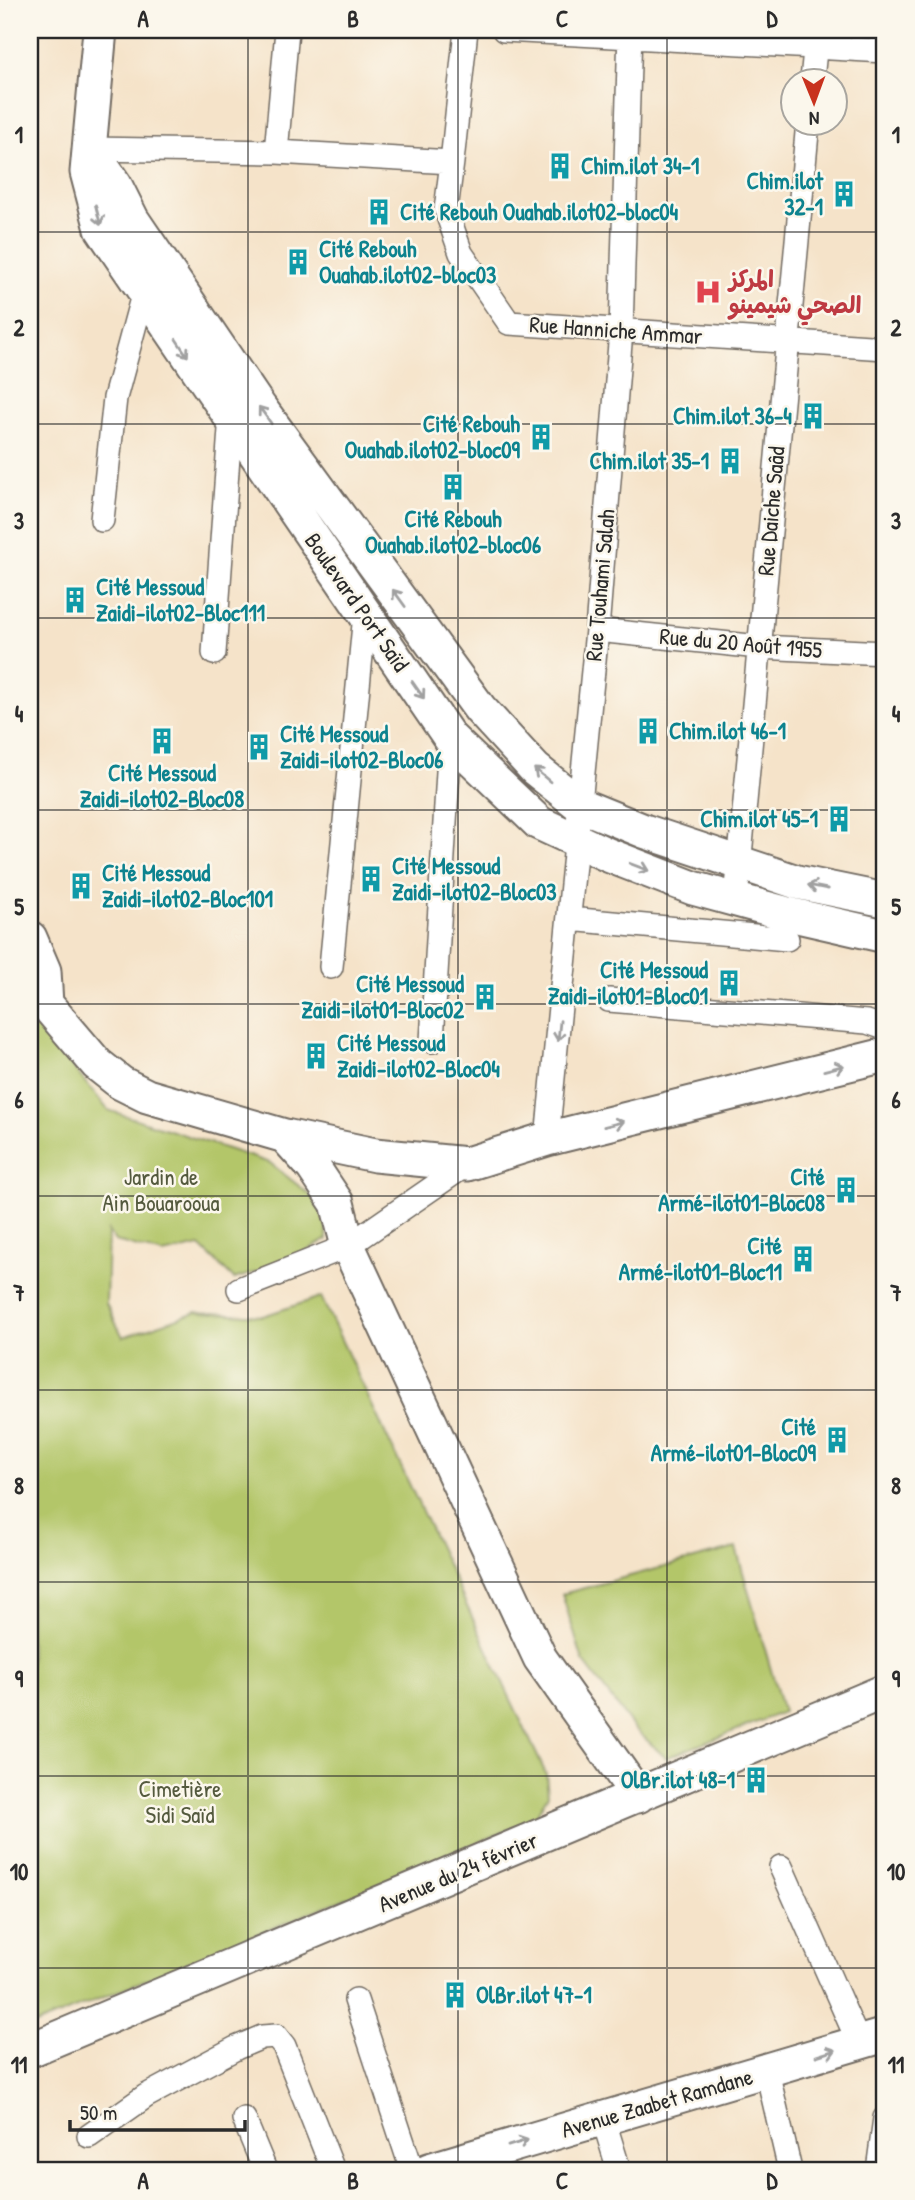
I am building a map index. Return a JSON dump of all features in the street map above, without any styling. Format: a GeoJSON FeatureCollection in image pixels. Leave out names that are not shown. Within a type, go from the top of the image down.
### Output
{"type":"FeatureCollection","features":[{"type":"Feature","properties":{"kind":"main road","name":"Boulevard Port Saïd"},"geometry":{"type":"LineString","coordinates":[[100,30],[87,172],[102,229],[450,738],[539,823],[577,841],[693,888],[885,936]]}},
{"type":"Feature","properties":{"kind":"main road"},"geometry":{"type":"LineString","coordinates":[[90,149],[115,185],[132,219],[260,408],[480,709],[535,769],[580,805],[644,831],[797,882],[885,900]]}},
{"type":"Feature","properties":{"kind":"main road"},"geometry":{"type":"LineString","coordinates":[[30,938],[44,971],[38,1000],[87,1053],[121,1083],[160,1100],[285,1136],[375,1155],[467,1164],[547,1139],[885,1055]]}},
{"type":"Feature","properties":{"kind":"main road"},"geometry":{"type":"LineString","coordinates":[[285,1136],[313,1167],[337,1203],[348,1246],[540,1658],[639,1796]]}},
{"type":"Feature","properties":{"kind":"main road","name":"Avenue du 24 février"},"geometry":{"type":"LineString","coordinates":[[30,2050],[885,1691]]}},
{"type":"Feature","properties":{"kind":"main road","name":"Avenue Zaabet Ramdane"},"geometry":{"type":"LineString","coordinates":[[432,2169],[872,2039]]}},
{"type":"Feature","properties":{"kind":"street"},"geometry":{"type":"LineString","coordinates":[[276,152],[286,30]]}},
{"type":"Feature","properties":{"kind":"street"},"geometry":{"type":"LineString","coordinates":[[90,149],[276,152],[452,162],[467,30]]}},
{"type":"Feature","properties":{"kind":"street"},"geometry":{"type":"LineString","coordinates":[[504,30],[816,38],[885,51]]}},
{"type":"Feature","properties":{"kind":"street","name":"Rue Touhami Salah"},"geometry":{"type":"LineString","coordinates":[[547,1139],[597,630],[621,331],[630,33]]}},
{"type":"Feature","properties":{"kind":"street"},"geometry":{"type":"LineString","coordinates":[[813,66],[816,38]]}},
{"type":"Feature","properties":{"kind":"street","name":"Rue Daiche Saâd"},"geometry":{"type":"LineString","coordinates":[[736,899],[807,136]]}},
{"type":"Feature","properties":{"kind":"street","name":"Rue Hanniche Ammar"},"geometry":{"type":"LineString","coordinates":[[452,162],[446,210],[461,253],[509,323],[885,348]]}},
{"type":"Feature","properties":{"kind":"street"},"geometry":{"type":"LineString","coordinates":[[102,520],[116,398],[144,291]]}},
{"type":"Feature","properties":{"kind":"street"},"geometry":{"type":"LineString","coordinates":[[214,653],[232,421],[231,365]]}},
{"type":"Feature","properties":{"kind":"street"},"geometry":{"type":"LineString","coordinates":[[331,968],[365,614]]}},
{"type":"Feature","properties":{"kind":"street","name":"Rue du 20 Août 1955"},"geometry":{"type":"LineString","coordinates":[[597,630],[759,647],[885,653]]}},
{"type":"Feature","properties":{"kind":"street"},"geometry":{"type":"LineString","coordinates":[[432,1041],[450,738]]}},
{"type":"Feature","properties":{"kind":"street"},"geometry":{"type":"LineString","coordinates":[[569,919],[788,939]]}},
{"type":"Feature","properties":{"kind":"street"},"geometry":{"type":"LineString","coordinates":[[609,1000],[867,1022],[885,1028]]}},
{"type":"Feature","properties":{"kind":"street"},"geometry":{"type":"LineString","coordinates":[[239,1289],[348,1246],[467,1164]]}},
{"type":"Feature","properties":{"kind":"street"},"geometry":{"type":"LineString","coordinates":[[781,1867],[872,2039]]}},
{"type":"Feature","properties":{"kind":"street"},"geometry":{"type":"LineString","coordinates":[[356,2000],[432,2169]]}},
{"type":"Feature","properties":{"kind":"street"},"geometry":{"type":"LineString","coordinates":[[89,2136],[146,2096],[225,2054],[262,2037],[276,2036],[285,2046],[333,2170]]}},
{"type":"Feature","properties":{"kind":"street"},"geometry":{"type":"LineString","coordinates":[[767,2071],[790,2170]]}},
{"type":"Feature","properties":{"kind":"street"},"geometry":{"type":"LineString","coordinates":[[603,2118],[619,2170]]}},
{"type":"Feature","properties":{"kind":"street"},"geometry":{"type":"LineString","coordinates":[[878,2170],[885,2118]]}},
{"type":"Feature","properties":{"kind":"street"},"geometry":{"type":"LineString","coordinates":[[244,2119],[265,2170]]}},
{"type":"Feature","properties":{"kind":"green space"},"geometry":{"type":"Polygon","coordinates":[[[30,1015],[108,1110],[270,1163],[324,1206],[327,1239],[287,1263],[234,1279],[200,1246],[163,1254],[115,1241],[108,1231],[106,1304],[123,1337],[196,1312],[263,1316],[321,1297],[546,1774],[548,1795],[534,1819],[30,2027],[30,1015]]]}},
{"type":"Feature","properties":{"kind":"green space"},"geometry":{"type":"Polygon","coordinates":[[[736,1548],[783,1712],[666,1758],[634,1728],[583,1661],[562,1594],[736,1548]]]}},
{"type":"Feature","properties":{"kind":"place","name":"Chim.ilot 34-1"},"geometry":{"type":"Point","coordinates":[560,166]}},
{"type":"Feature","properties":{"kind":"place","name":"Chim.ilot 32-1"},"geometry":{"type":"Point","coordinates":[844,194]}},
{"type":"Feature","properties":{"kind":"place","name":"Cité Rebouh Ouahab.ilot02-bloc04"},"geometry":{"type":"Point","coordinates":[379,212]}},
{"type":"Feature","properties":{"kind":"place","name":"Cité Rebouh Ouahab.ilot02-bloc03"},"geometry":{"type":"Point","coordinates":[298,262]}},
{"type":"Feature","properties":{"kind":"place","name":"المركز الصحي شيمينو"},"geometry":{"type":"Point","coordinates":[708,292]}},
{"type":"Feature","properties":{"kind":"place","name":"Chim.ilot 36-4"},"geometry":{"type":"Point","coordinates":[813,416]}},
{"type":"Feature","properties":{"kind":"place","name":"Cité Rebouh Ouahab.ilot02-bloc09"},"geometry":{"type":"Point","coordinates":[541,437]}},
{"type":"Feature","properties":{"kind":"place","name":"Chim.ilot 35-1"},"geometry":{"type":"Point","coordinates":[730,461]}},
{"type":"Feature","properties":{"kind":"place","name":"Cité Rebouh Ouahab.ilot02-bloc06"},"geometry":{"type":"Point","coordinates":[453,487]}},
{"type":"Feature","properties":{"kind":"place","name":"Cité Messoud Zaidi-ilot02-Bloc111"},"geometry":{"type":"Point","coordinates":[75,600]}},
{"type":"Feature","properties":{"kind":"place","name":"Chim.ilot 46-1"},"geometry":{"type":"Point","coordinates":[648,731]}},
{"type":"Feature","properties":{"kind":"place","name":"Cité Messoud Zaidi-ilot02-Bloc08"},"geometry":{"type":"Point","coordinates":[162,741]}},
{"type":"Feature","properties":{"kind":"place","name":"Cité Messoud Zaidi-ilot02-Bloc06"},"geometry":{"type":"Point","coordinates":[259,747]}},
{"type":"Feature","properties":{"kind":"place","name":"Chim.ilot 45-1"},"geometry":{"type":"Point","coordinates":[839,819]}},
{"type":"Feature","properties":{"kind":"place","name":"Cité Messoud Zaidi-ilot02-Bloc03"},"geometry":{"type":"Point","coordinates":[371,879]}},
{"type":"Feature","properties":{"kind":"place","name":"Cité Messoud Zaidi-ilot02-Bloc101"},"geometry":{"type":"Point","coordinates":[81,886]}},
{"type":"Feature","properties":{"kind":"place","name":"Cité Messoud Zaidi-ilot01-Bloc01"},"geometry":{"type":"Point","coordinates":[729,983]}},
{"type":"Feature","properties":{"kind":"place","name":"Cité Messoud Zaidi-ilot01-Bloc02"},"geometry":{"type":"Point","coordinates":[485,997]}},
{"type":"Feature","properties":{"kind":"place","name":"Cité Messoud Zaidi-ilot02-Bloc04"},"geometry":{"type":"Point","coordinates":[316,1056]}},
{"type":"Feature","properties":{"kind":"place","name":"Cité Armé-ilot01-Bloc08"},"geometry":{"type":"Point","coordinates":[846,1190]}},
{"type":"Feature","properties":{"kind":"place","name":"Cité Armé-ilot01-Bloc11"},"geometry":{"type":"Point","coordinates":[803,1259]}},
{"type":"Feature","properties":{"kind":"place","name":"Cité Armé-ilot01-Bloc09"},"geometry":{"type":"Point","coordinates":[837,1440]}},
{"type":"Feature","properties":{"kind":"place","name":"OlBr.ilot 48-1"},"geometry":{"type":"Point","coordinates":[756,1780]}},
{"type":"Feature","properties":{"kind":"place","name":"OlBr.ilot 47-1"},"geometry":{"type":"Point","coordinates":[455,1995]}},
{"type":"Feature","properties":{"kind":"park label","name":"Jardin de Ain Bouarooua"},"geometry":{"type":"Point","coordinates":[161,1190]}},
{"type":"Feature","properties":{"kind":"park label","name":"Cimetière Sidi Saïd"},"geometry":{"type":"Point","coordinates":[180,1802]}}]}
